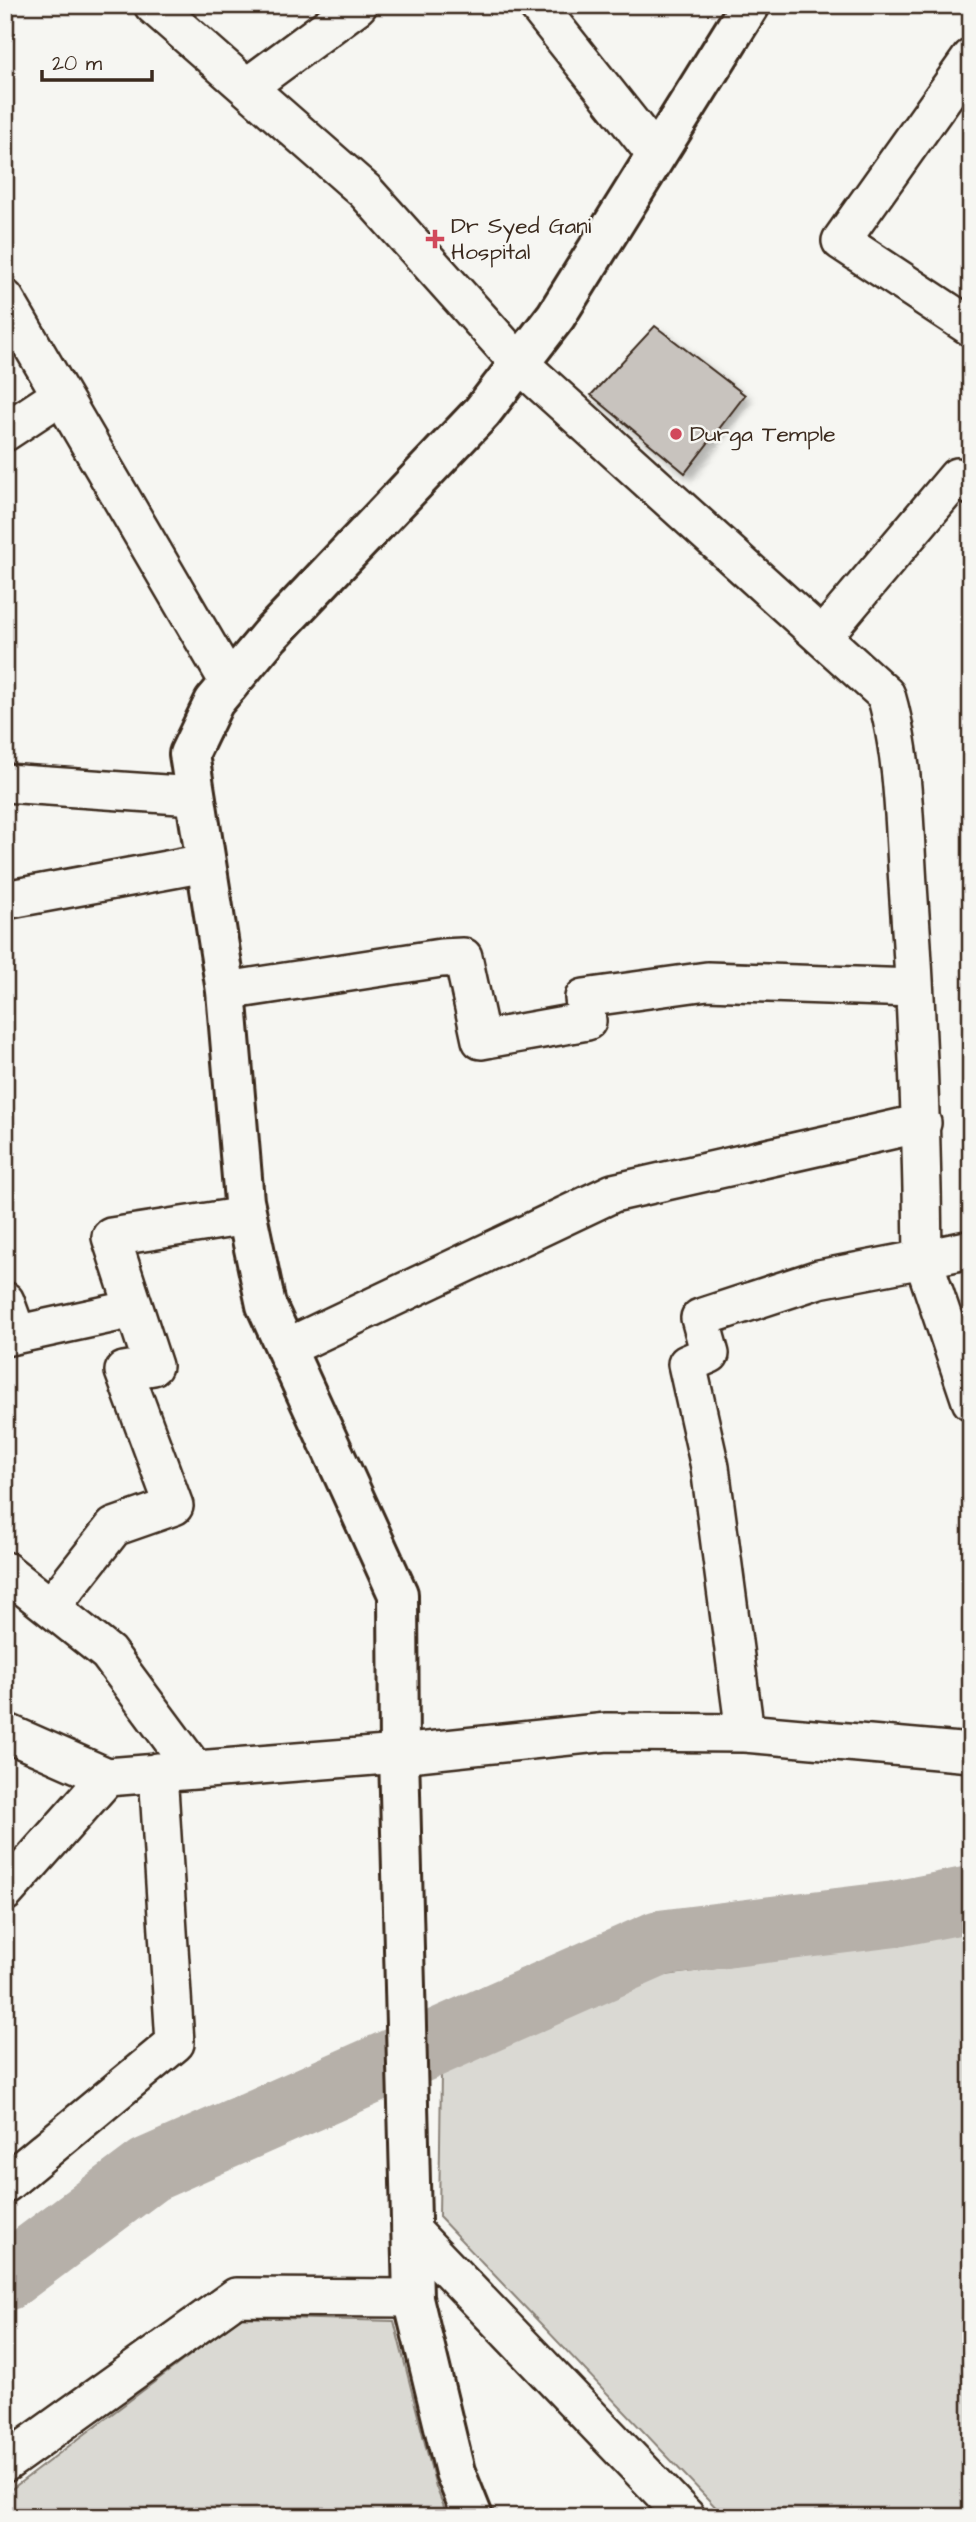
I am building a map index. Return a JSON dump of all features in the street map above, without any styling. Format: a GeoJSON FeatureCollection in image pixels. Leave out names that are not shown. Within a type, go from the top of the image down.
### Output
{"type":"FeatureCollection","features":[{"type":"Feature","properties":{"kind":"street"},"geometry":{"type":"LineString","coordinates":[[153,5],[365,191],[519,363],[886,695],[898,736],[922,1123],[923,1259],[971,1401]]}},
{"type":"Feature","properties":{"kind":"street"},"geometry":{"type":"LineString","coordinates":[[247,87],[358,5]]}},
{"type":"Feature","properties":{"kind":"street"},"geometry":{"type":"LineString","coordinates":[[537,5],[656,155]]}},
{"type":"Feature","properties":{"kind":"street"},"geometry":{"type":"LineString","coordinates":[[473,2517],[455,2472],[413,2298],[399,1754],[398,1594],[266,1305],[247,1216],[226,991],[189,754],[214,702],[270,635],[482,412],[556,316],[750,5]]}},
{"type":"Feature","properties":{"kind":"street"},"geometry":{"type":"LineString","coordinates":[[971,58],[841,241],[971,327]]}},
{"type":"Feature","properties":{"kind":"street"},"geometry":{"type":"LineString","coordinates":[[5,299],[230,684]]}},
{"type":"Feature","properties":{"kind":"street"},"geometry":{"type":"LineString","coordinates":[[5,432],[61,395]]}},
{"type":"Feature","properties":{"kind":"street"},"geometry":{"type":"LineString","coordinates":[[822,637],[957,477],[971,486]]}},
{"type":"Feature","properties":{"kind":"street"},"geometry":{"type":"LineString","coordinates":[[5,783],[194,796]]}},
{"type":"Feature","properties":{"kind":"street"},"geometry":{"type":"LineString","coordinates":[[5,901],[205,863]]}},
{"type":"Feature","properties":{"kind":"street"},"geometry":{"type":"LineString","coordinates":[[226,991],[441,958],[463,957],[481,1040],[587,1021],[584,998],[707,981],[914,988]]}},
{"type":"Feature","properties":{"kind":"street"},"geometry":{"type":"LineString","coordinates":[[286,1348],[613,1194],[922,1123]]}},
{"type":"Feature","properties":{"kind":"street"},"geometry":{"type":"LineString","coordinates":[[51,1608],[114,1527],[174,1506],[124,1371],[153,1366],[111,1237],[247,1216]]}},
{"type":"Feature","properties":{"kind":"street"},"geometry":{"type":"LineString","coordinates":[[745,1733],[710,1467],[687,1364],[710,1354],[700,1318],[819,1279],[971,1249]]}},
{"type":"Feature","properties":{"kind":"street"},"geometry":{"type":"LineString","coordinates":[[9,1324],[134,1308]]}},
{"type":"Feature","properties":{"kind":"street"},"geometry":{"type":"LineString","coordinates":[[5,1571],[108,1653],[194,1769]]}},
{"type":"Feature","properties":{"kind":"street"},"geometry":{"type":"LineString","coordinates":[[5,1732],[107,1777],[399,1754],[607,1732],[745,1733],[971,1753]]}},
{"type":"Feature","properties":{"kind":"street"},"geometry":{"type":"LineString","coordinates":[[5,2184],[175,2043],[158,1772]]}},
{"type":"Feature","properties":{"kind":"street"},"geometry":{"type":"LineString","coordinates":[[5,1892],[107,1777]]}},
{"type":"Feature","properties":{"kind":"street"},"geometry":{"type":"LineString","coordinates":[[411,2230],[686,2517]]}},
{"type":"Feature","properties":{"kind":"street"},"geometry":{"type":"LineString","coordinates":[[5,2463],[236,2297],[413,2298]]}},
{"type":"Feature","properties":{"kind":"shaded area"},"geometry":{"type":"Polygon","coordinates":[[[971,1932],[971,2517],[725,2517],[439,2217],[441,2072],[659,1976],[971,1932]]]}},
{"type":"Feature","properties":{"kind":"shaded area"},"geometry":{"type":"Polygon","coordinates":[[[241,2317],[394,2321],[436,2487],[448,2517],[5,2517],[5,2494],[241,2317]]]}},
{"type":"Feature","properties":{"kind":"building","name":"Durga Temple"},"geometry":{"type":"Polygon","coordinates":[[[655,326],[745,395],[685,473],[591,395],[655,326]]]}},
{"type":"Feature","properties":{"kind":"waterway"},"geometry":{"type":"LineString","coordinates":[[5,2278],[149,2170],[660,1943],[895,1914],[971,1899]]}},
{"type":"Feature","properties":{"kind":"place","name":"Dr Syed Gani Hospital"},"geometry":{"type":"Point","coordinates":[435,239]}},
{"type":"Feature","properties":{"kind":"place","name":"Durga Temple"},"geometry":{"type":"Point","coordinates":[676,434]}}]}
